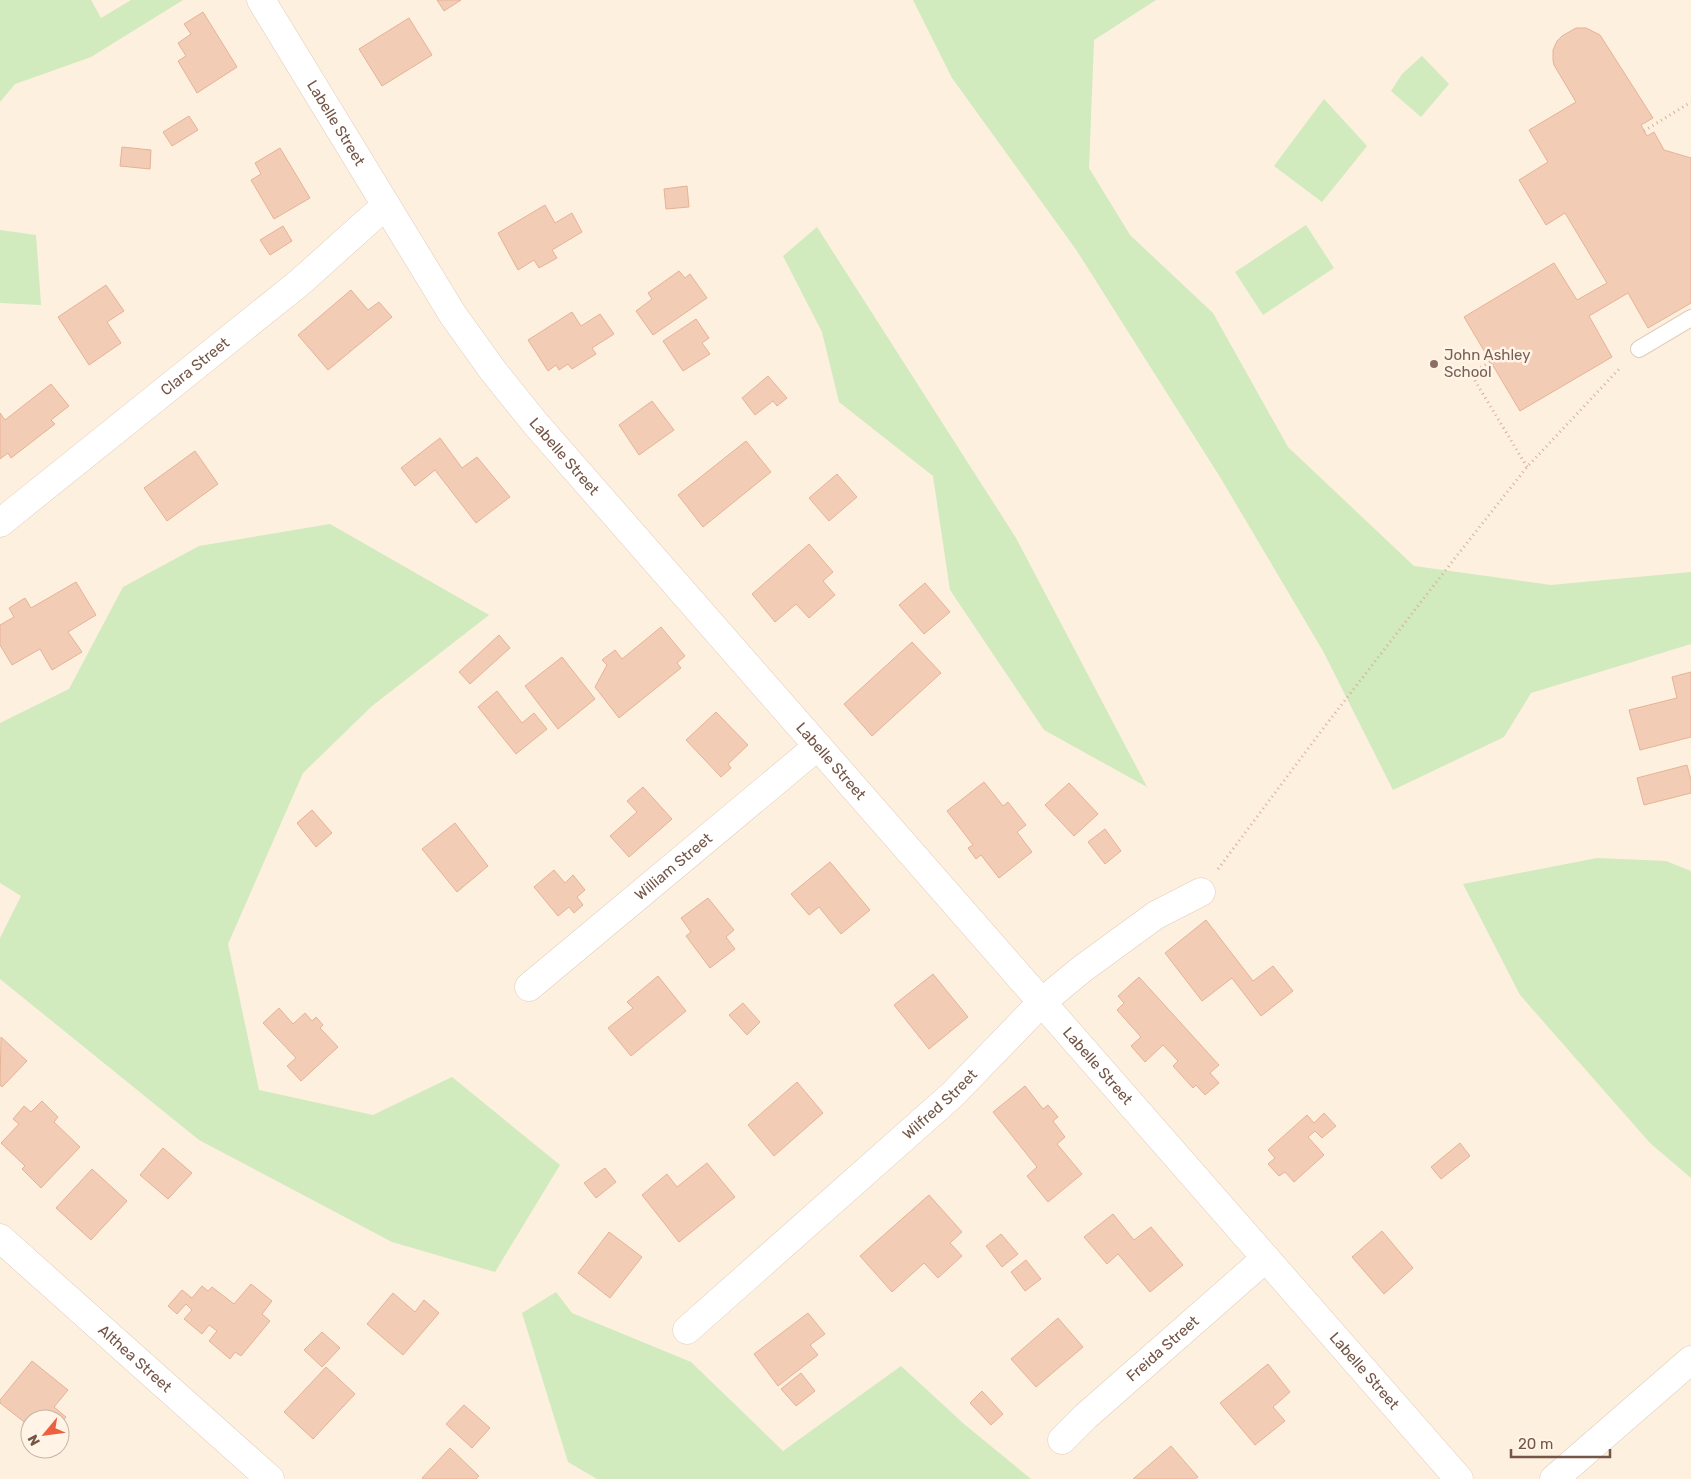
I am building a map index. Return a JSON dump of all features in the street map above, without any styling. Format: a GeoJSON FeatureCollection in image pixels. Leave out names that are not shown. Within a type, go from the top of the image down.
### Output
{"type":"FeatureCollection","features":[{"type":"Feature","properties":{"kind":"street","name":"Labelle Street"},"geometry":{"type":"LineString","coordinates":[[261,0],[453,315],[505,387],[1459,1479]]}},
{"type":"Feature","properties":{"kind":"street","name":"Clara Street"},"geometry":{"type":"LineString","coordinates":[[0,523],[299,283],[386,205]]}},
{"type":"Feature","properties":{"kind":"street","name":"William Street"},"geometry":{"type":"LineString","coordinates":[[529,987],[818,746]]}},
{"type":"Feature","properties":{"kind":"street","name":"Wilfred Street"},"geometry":{"type":"LineString","coordinates":[[687,1330],[952,1095],[1042,1002],[1082,969],[1156,915],[1201,892]]}},
{"type":"Feature","properties":{"kind":"street","name":"Althea Street"},"geometry":{"type":"LineString","coordinates":[[0,1238],[270,1479]]}},
{"type":"Feature","properties":{"kind":"street","name":"Freida Street"},"geometry":{"type":"LineString","coordinates":[[1062,1440],[1086,1416],[1266,1258]]}},
{"type":"Feature","properties":{"kind":"street"},"geometry":{"type":"LineString","coordinates":[[1554,1479],[1691,1360]]}},
{"type":"Feature","properties":{"kind":"lane"},"geometry":{"type":"LineString","coordinates":[[1639,349],[1691,318]]}},
{"type":"Feature","properties":{"kind":"path"},"geometry":{"type":"LineString","coordinates":[[1644,131],[1691,102]]}},
{"type":"Feature","properties":{"kind":"path"},"geometry":{"type":"LineString","coordinates":[[1201,892],[1346,699],[1527,468],[1639,349]]}},
{"type":"Feature","properties":{"kind":"path"},"geometry":{"type":"LineString","coordinates":[[1490,362],[1471,374],[1527,468]]}},
{"type":"Feature","properties":{"kind":"green space"},"geometry":{"type":"Polygon","coordinates":[[[0,0],[91,0],[101,18],[131,0],[183,0],[91,57],[15,84],[0,102],[0,0]]]}},
{"type":"Feature","properties":{"kind":"green space"},"geometry":{"type":"Polygon","coordinates":[[[913,0],[1156,0],[1094,40],[1089,168],[1130,235],[1213,313],[1288,447],[1414,566],[1551,585],[1691,572],[1691,644],[1531,693],[1504,737],[1393,790],[1323,651],[1220,477],[1077,251],[952,78],[913,0]]]}},
{"type":"Feature","properties":{"kind":"green space"},"geometry":{"type":"Polygon","coordinates":[[[1422,56],[1449,84],[1421,117],[1391,91],[1402,74],[1422,56]]]}},
{"type":"Feature","properties":{"kind":"green space"},"geometry":{"type":"Polygon","coordinates":[[[1324,99],[1367,146],[1322,202],[1274,166],[1324,99]]]}},
{"type":"Feature","properties":{"kind":"green space"},"geometry":{"type":"Polygon","coordinates":[[[1306,225],[1334,268],[1263,315],[1235,272],[1306,225]]]}},
{"type":"Feature","properties":{"kind":"green space"},"geometry":{"type":"Polygon","coordinates":[[[817,227],[1016,538],[1147,787],[1044,730],[950,590],[933,476],[839,402],[822,332],[783,256],[817,227]]]}},
{"type":"Feature","properties":{"kind":"green space"},"geometry":{"type":"Polygon","coordinates":[[[0,230],[36,235],[41,305],[0,303],[0,230]]]}},
{"type":"Feature","properties":{"kind":"green space"},"geometry":{"type":"Polygon","coordinates":[[[330,524],[489,615],[372,706],[303,773],[228,944],[259,1090],[373,1115],[452,1077],[560,1165],[495,1272],[392,1242],[199,1140],[0,979],[0,938],[21,896],[0,883],[0,723],[69,689],[123,587],[199,546],[330,524]]]}},
{"type":"Feature","properties":{"kind":"green space"},"geometry":{"type":"Polygon","coordinates":[[[1597,858],[1666,861],[1691,871],[1691,1178],[1650,1143],[1520,995],[1463,884],[1597,858]]]}},
{"type":"Feature","properties":{"kind":"green space"},"geometry":{"type":"Polygon","coordinates":[[[556,1292],[572,1313],[691,1362],[783,1451],[901,1366],[964,1424],[1031,1479],[597,1479],[568,1462],[522,1313],[556,1292]]]}},
{"type":"Feature","properties":{"kind":"building"},"geometry":{"type":"Polygon","coordinates":[[[437,0],[461,0],[444,11],[437,0]]]}},
{"type":"Feature","properties":{"kind":"building"},"geometry":{"type":"Polygon","coordinates":[[[203,12],[237,67],[197,93],[178,61],[186,56],[178,43],[191,34],[184,24],[203,12]]]}},
{"type":"Feature","properties":{"kind":"building"},"geometry":{"type":"Polygon","coordinates":[[[409,18],[432,55],[382,86],[359,49],[409,18]]]}},
{"type":"Feature","properties":{"kind":"building"},"geometry":{"type":"Polygon","coordinates":[[[1576,28],[1586,28],[1600,35],[1653,118],[1641,125],[1647,136],[1654,132],[1664,150],[1691,158],[1691,303],[1648,328],[1628,293],[1589,316],[1612,357],[1520,411],[1464,317],[1554,263],[1577,300],[1607,283],[1565,213],[1546,225],[1519,180],[1548,162],[1529,130],[1576,102],[1554,65],[1553,50],[1557,41],[1562,36],[1576,28]]]}},
{"type":"Feature","properties":{"kind":"building"},"geometry":{"type":"Polygon","coordinates":[[[189,116],[198,130],[172,146],[163,132],[189,116]]]}},
{"type":"Feature","properties":{"kind":"building"},"geometry":{"type":"Polygon","coordinates":[[[122,147],[151,150],[150,169],[120,166],[122,147]]]}},
{"type":"Feature","properties":{"kind":"building"},"geometry":{"type":"Polygon","coordinates":[[[280,148],[310,198],[274,219],[251,180],[261,174],[255,163],[280,148]]]}},
{"type":"Feature","properties":{"kind":"building"},"geometry":{"type":"Polygon","coordinates":[[[687,186],[689,207],[666,209],[664,189],[687,186]]]}},
{"type":"Feature","properties":{"kind":"building"},"geometry":{"type":"Polygon","coordinates":[[[545,205],[555,223],[572,213],[582,232],[552,250],[557,258],[539,268],[534,260],[518,270],[498,233],[545,205]]]}},
{"type":"Feature","properties":{"kind":"building"},"geometry":{"type":"Polygon","coordinates":[[[283,226],[292,241],[270,255],[260,240],[283,226]]]}},
{"type":"Feature","properties":{"kind":"building"},"geometry":{"type":"Polygon","coordinates":[[[679,271],[685,278],[690,274],[707,298],[653,335],[636,311],[652,299],[648,293],[679,271]]]}},
{"type":"Feature","properties":{"kind":"building"},"geometry":{"type":"Polygon","coordinates":[[[106,285],[124,311],[107,322],[121,343],[89,365],[58,317],[106,285]]]}},
{"type":"Feature","properties":{"kind":"building"},"geometry":{"type":"Polygon","coordinates":[[[351,290],[368,310],[379,302],[392,317],[328,370],[298,335],[351,290]]]}},
{"type":"Feature","properties":{"kind":"building"},"geometry":{"type":"Polygon","coordinates":[[[572,312],[581,326],[600,314],[614,334],[592,348],[596,354],[572,369],[568,364],[559,370],[556,365],[548,371],[528,340],[572,312]]]}},
{"type":"Feature","properties":{"kind":"building"},"geometry":{"type":"Polygon","coordinates":[[[696,319],[709,338],[702,343],[710,354],[683,371],[663,341],[696,319]]]}},
{"type":"Feature","properties":{"kind":"building"},"geometry":{"type":"Polygon","coordinates":[[[768,376],[787,398],[777,406],[773,401],[755,415],[742,398],[768,376]]]}},
{"type":"Feature","properties":{"kind":"building"},"geometry":{"type":"Polygon","coordinates":[[[51,384],[69,406],[51,420],[55,424],[11,458],[8,453],[0,459],[0,413],[5,420],[51,384]]]}},
{"type":"Feature","properties":{"kind":"building"},"geometry":{"type":"Polygon","coordinates":[[[652,401],[674,430],[639,455],[619,425],[652,401]]]}},
{"type":"Feature","properties":{"kind":"building"},"geometry":{"type":"Polygon","coordinates":[[[440,438],[462,468],[477,457],[510,497],[476,523],[435,470],[415,486],[401,468],[440,438]]]}},
{"type":"Feature","properties":{"kind":"building"},"geometry":{"type":"Polygon","coordinates":[[[746,441],[771,472],[703,527],[678,495],[746,441]]]}},
{"type":"Feature","properties":{"kind":"building"},"geometry":{"type":"Polygon","coordinates":[[[195,451],[218,484],[167,521],[144,488],[195,451]]]}},
{"type":"Feature","properties":{"kind":"building"},"geometry":{"type":"Polygon","coordinates":[[[837,474],[857,497],[829,521],[809,498],[837,474]]]}},
{"type":"Feature","properties":{"kind":"building"},"geometry":{"type":"Polygon","coordinates":[[[809,544],[833,572],[823,581],[835,595],[809,618],[796,604],[775,622],[752,594],[809,544]]]}},
{"type":"Feature","properties":{"kind":"building"},"geometry":{"type":"Polygon","coordinates":[[[76,582],[96,615],[68,632],[82,652],[52,670],[40,649],[12,665],[0,645],[0,625],[14,617],[9,608],[25,598],[31,608],[76,582]]]}},
{"type":"Feature","properties":{"kind":"building"},"geometry":{"type":"Polygon","coordinates":[[[925,583],[950,612],[924,634],[899,605],[925,583]]]}},
{"type":"Feature","properties":{"kind":"building"},"geometry":{"type":"Polygon","coordinates":[[[661,627],[685,656],[677,663],[681,668],[619,718],[595,687],[607,665],[602,660],[615,650],[622,659],[661,627]]]}},
{"type":"Feature","properties":{"kind":"building"},"geometry":{"type":"Polygon","coordinates":[[[499,635],[510,648],[470,684],[459,672],[499,635]]]}},
{"type":"Feature","properties":{"kind":"building"},"geometry":{"type":"Polygon","coordinates":[[[912,642],[941,673],[872,736],[844,704],[912,642]]]}},
{"type":"Feature","properties":{"kind":"building"},"geometry":{"type":"Polygon","coordinates":[[[562,657],[595,699],[558,729],[525,686],[562,657]]]}},
{"type":"Feature","properties":{"kind":"building"},"geometry":{"type":"Polygon","coordinates":[[[1691,672],[1691,737],[1640,750],[1629,710],[1677,698],[1672,677],[1691,672]]]}},
{"type":"Feature","properties":{"kind":"building"},"geometry":{"type":"Polygon","coordinates":[[[497,691],[522,723],[534,713],[547,729],[516,754],[478,707],[497,691]]]}},
{"type":"Feature","properties":{"kind":"building"},"geometry":{"type":"Polygon","coordinates":[[[716,712],[748,745],[728,764],[731,768],[721,777],[686,740],[716,712]]]}},
{"type":"Feature","properties":{"kind":"building"},"geometry":{"type":"Polygon","coordinates":[[[1687,765],[1691,780],[1691,793],[1644,805],[1637,778],[1687,765]]]}},
{"type":"Feature","properties":{"kind":"building"},"geometry":{"type":"Polygon","coordinates":[[[984,782],[1003,806],[1008,802],[1026,825],[1017,832],[1032,852],[999,878],[981,855],[976,859],[968,848],[973,845],[947,811],[984,782]]]}},
{"type":"Feature","properties":{"kind":"building"},"geometry":{"type":"Polygon","coordinates":[[[1069,783],[1098,814],[1074,836],[1045,805],[1069,783]]]}},
{"type":"Feature","properties":{"kind":"building"},"geometry":{"type":"Polygon","coordinates":[[[643,787],[672,819],[629,857],[610,836],[637,812],[627,801],[643,787]]]}},
{"type":"Feature","properties":{"kind":"building"},"geometry":{"type":"Polygon","coordinates":[[[312,810],[332,833],[316,847],[297,823],[312,810]]]}},
{"type":"Feature","properties":{"kind":"building"},"geometry":{"type":"Polygon","coordinates":[[[455,823],[488,866],[457,892],[422,849],[455,823]]]}},
{"type":"Feature","properties":{"kind":"building"},"geometry":{"type":"Polygon","coordinates":[[[1105,829],[1121,851],[1105,864],[1088,842],[1105,829]]]}},
{"type":"Feature","properties":{"kind":"building"},"geometry":{"type":"Polygon","coordinates":[[[830,862],[870,910],[841,934],[819,907],[809,915],[791,894],[830,862]]]}},
{"type":"Feature","properties":{"kind":"building"},"geometry":{"type":"Polygon","coordinates":[[[554,870],[565,883],[573,875],[585,890],[577,897],[583,905],[574,913],[569,907],[558,916],[534,887],[554,870]]]}},
{"type":"Feature","properties":{"kind":"building"},"geometry":{"type":"Polygon","coordinates":[[[708,898],[734,930],[726,937],[735,949],[710,968],[686,936],[691,932],[681,918],[708,898]]]}},
{"type":"Feature","properties":{"kind":"building"},"geometry":{"type":"Polygon","coordinates":[[[1206,920],[1253,981],[1273,966],[1293,991],[1261,1016],[1232,978],[1202,1001],[1165,953],[1206,920]]]}},
{"type":"Feature","properties":{"kind":"building"},"geometry":{"type":"Polygon","coordinates":[[[933,974],[968,1017],[929,1049],[894,1005],[933,974]]]}},
{"type":"Feature","properties":{"kind":"building"},"geometry":{"type":"Polygon","coordinates":[[[658,976],[686,1011],[631,1056],[608,1028],[633,1008],[627,1002],[658,976]]]}},
{"type":"Feature","properties":{"kind":"building"},"geometry":{"type":"Polygon","coordinates":[[[1139,977],[1219,1065],[1210,1073],[1219,1083],[1205,1095],[1196,1085],[1193,1088],[1173,1066],[1178,1061],[1163,1045],[1145,1062],[1131,1046],[1141,1037],[1117,1010],[1124,1003],[1118,996],[1139,977]]]}},
{"type":"Feature","properties":{"kind":"building"},"geometry":{"type":"Polygon","coordinates":[[[743,1003],[760,1022],[747,1035],[729,1015],[743,1003]]]}},
{"type":"Feature","properties":{"kind":"building"},"geometry":{"type":"Polygon","coordinates":[[[279,1008],[293,1024],[305,1013],[312,1021],[316,1017],[323,1025],[320,1028],[338,1047],[301,1081],[287,1066],[296,1058],[263,1023],[279,1008]]]}},
{"type":"Feature","properties":{"kind":"building"},"geometry":{"type":"Polygon","coordinates":[[[1,1037],[27,1061],[2,1087],[0,1085],[1,1037]]]}},
{"type":"Feature","properties":{"kind":"building"},"geometry":{"type":"Polygon","coordinates":[[[797,1082],[823,1113],[774,1156],[748,1125],[797,1082]]]}},
{"type":"Feature","properties":{"kind":"building"},"geometry":{"type":"Polygon","coordinates":[[[1025,1086],[1043,1109],[1048,1105],[1058,1117],[1053,1121],[1065,1137],[1057,1144],[1082,1174],[1048,1202],[1027,1176],[1037,1167],[993,1112],[1025,1086]]]}},
{"type":"Feature","properties":{"kind":"building"},"geometry":{"type":"Polygon","coordinates":[[[42,1101],[58,1117],[54,1122],[80,1147],[41,1188],[22,1169],[25,1166],[1,1143],[19,1124],[13,1119],[24,1106],[31,1112],[42,1101]]]}},
{"type":"Feature","properties":{"kind":"building"},"geometry":{"type":"Polygon","coordinates":[[[1324,1113],[1336,1126],[1322,1138],[1315,1131],[1308,1137],[1324,1155],[1294,1182],[1285,1172],[1279,1176],[1268,1164],[1275,1158],[1268,1150],[1307,1115],[1314,1123],[1324,1113]]]}},
{"type":"Feature","properties":{"kind":"building"},"geometry":{"type":"Polygon","coordinates":[[[1460,1143],[1470,1156],[1441,1179],[1431,1167],[1460,1143]]]}},
{"type":"Feature","properties":{"kind":"building"},"geometry":{"type":"Polygon","coordinates":[[[163,1148],[192,1173],[168,1199],[140,1175],[163,1148]]]}},
{"type":"Feature","properties":{"kind":"building"},"geometry":{"type":"Polygon","coordinates":[[[707,1163],[735,1197],[679,1242],[642,1195],[667,1174],[677,1187],[707,1163]]]}},
{"type":"Feature","properties":{"kind":"building"},"geometry":{"type":"Polygon","coordinates":[[[605,1168],[616,1182],[596,1198],[584,1183],[605,1168]]]}},
{"type":"Feature","properties":{"kind":"building"},"geometry":{"type":"Polygon","coordinates":[[[92,1169],[127,1201],[91,1240],[56,1208],[92,1169]]]}},
{"type":"Feature","properties":{"kind":"building"},"geometry":{"type":"Polygon","coordinates":[[[929,1195],[962,1232],[950,1243],[962,1256],[938,1278],[924,1263],[892,1292],[860,1256],[929,1195]]]}},
{"type":"Feature","properties":{"kind":"building"},"geometry":{"type":"Polygon","coordinates":[[[1113,1214],[1134,1240],[1151,1227],[1183,1265],[1150,1292],[1118,1254],[1107,1264],[1084,1237],[1113,1214]]]}},
{"type":"Feature","properties":{"kind":"building"},"geometry":{"type":"Polygon","coordinates":[[[1382,1231],[1413,1268],[1384,1294],[1352,1257],[1382,1231]]]}},
{"type":"Feature","properties":{"kind":"building"},"geometry":{"type":"Polygon","coordinates":[[[609,1232],[642,1257],[610,1298],[578,1273],[609,1232]]]}},
{"type":"Feature","properties":{"kind":"building"},"geometry":{"type":"Polygon","coordinates":[[[1001,1234],[1018,1254],[1002,1267],[986,1246],[1001,1234]]]}},
{"type":"Feature","properties":{"kind":"building"},"geometry":{"type":"Polygon","coordinates":[[[1026,1260],[1041,1279],[1025,1291],[1011,1272],[1026,1260]]]}},
{"type":"Feature","properties":{"kind":"building"},"geometry":{"type":"Polygon","coordinates":[[[251,1284],[272,1301],[262,1314],[270,1321],[241,1356],[235,1352],[230,1359],[209,1341],[217,1331],[209,1325],[202,1334],[184,1319],[192,1310],[186,1304],[177,1314],[168,1306],[182,1290],[192,1298],[202,1286],[208,1291],[212,1287],[234,1304],[251,1284]]]}},
{"type":"Feature","properties":{"kind":"building"},"geometry":{"type":"Polygon","coordinates":[[[393,1293],[415,1312],[424,1300],[439,1313],[403,1355],[367,1324],[393,1293]]]}},
{"type":"Feature","properties":{"kind":"building"},"geometry":{"type":"Polygon","coordinates":[[[808,1313],[825,1334],[810,1345],[818,1355],[778,1386],[754,1354],[808,1313]]]}},
{"type":"Feature","properties":{"kind":"building"},"geometry":{"type":"Polygon","coordinates":[[[1058,1318],[1083,1347],[1036,1387],[1011,1359],[1058,1318]]]}},
{"type":"Feature","properties":{"kind":"building"},"geometry":{"type":"Polygon","coordinates":[[[322,1332],[340,1348],[322,1367],[304,1350],[322,1332]]]}},
{"type":"Feature","properties":{"kind":"building"},"geometry":{"type":"Polygon","coordinates":[[[32,1361],[68,1390],[54,1407],[56,1409],[20,1409],[20,1419],[0,1403],[0,1400],[32,1361]]]}},
{"type":"Feature","properties":{"kind":"building"},"geometry":{"type":"Polygon","coordinates":[[[1268,1364],[1290,1392],[1273,1407],[1285,1421],[1255,1445],[1220,1403],[1268,1364]]]}},
{"type":"Feature","properties":{"kind":"building"},"geometry":{"type":"Polygon","coordinates":[[[326,1367],[355,1394],[313,1439],[284,1412],[326,1367]]]}},
{"type":"Feature","properties":{"kind":"building"},"geometry":{"type":"Polygon","coordinates":[[[801,1373],[815,1391],[796,1406],[781,1389],[801,1373]]]}},
{"type":"Feature","properties":{"kind":"building"},"geometry":{"type":"Polygon","coordinates":[[[982,1391],[1003,1414],[991,1425],[970,1403],[982,1391]]]}},
{"type":"Feature","properties":{"kind":"building"},"geometry":{"type":"Polygon","coordinates":[[[464,1405],[490,1428],[472,1448],[446,1424],[464,1405]]]}},
{"type":"Feature","properties":{"kind":"building"},"geometry":{"type":"Polygon","coordinates":[[[1171,1446],[1198,1477],[1195,1479],[1133,1479],[1171,1446]]]}},
{"type":"Feature","properties":{"kind":"building"},"geometry":{"type":"Polygon","coordinates":[[[450,1448],[479,1476],[476,1479],[423,1479],[422,1478],[450,1448]]]}},
{"type":"Feature","properties":{"kind":"place","name":"John Ashley School"},"geometry":{"type":"Point","coordinates":[1434,364]}}]}
